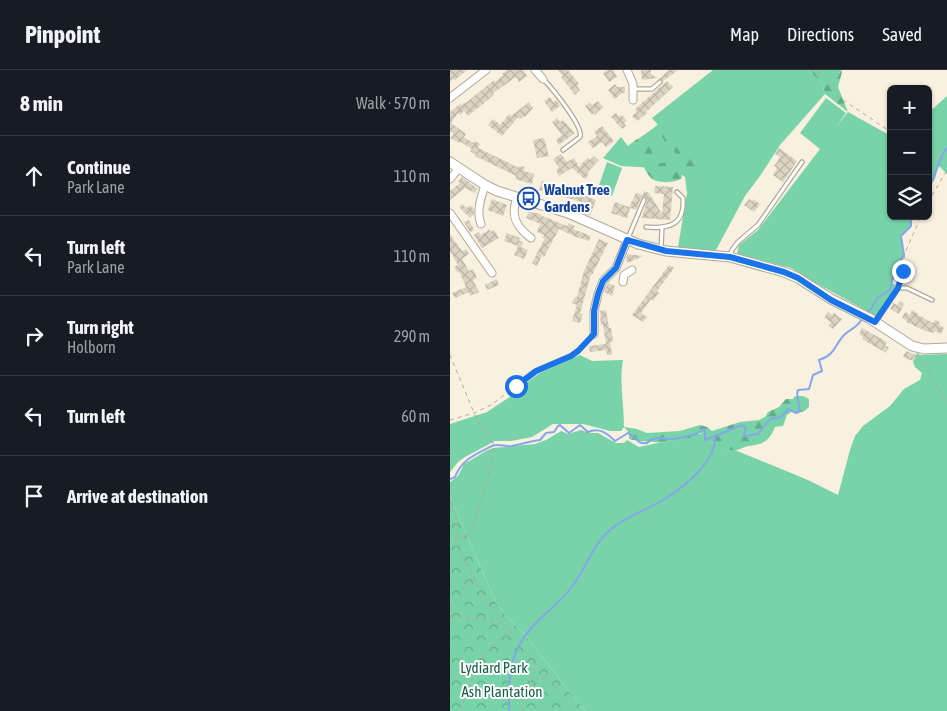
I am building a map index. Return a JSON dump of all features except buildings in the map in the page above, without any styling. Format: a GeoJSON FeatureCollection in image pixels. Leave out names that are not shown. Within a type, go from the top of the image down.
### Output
{"type":"FeatureCollection","features":[{"type":"Feature","properties":{"kind":"street"},"geometry":{"type":"LineString","coordinates":[[450,98],[486,70]]}},
{"type":"Feature","properties":{"kind":"street"},"geometry":{"type":"LineString","coordinates":[[534,70],[543,79]]}},
{"type":"Feature","properties":{"kind":"street"},"geometry":{"type":"LineString","coordinates":[[628,71],[633,89],[633,100]]}},
{"type":"Feature","properties":{"kind":"street"},"geometry":{"type":"LineString","coordinates":[[450,162],[485,185],[517,198],[568,214],[627,240],[661,250],[730,257],[784,272],[798,278],[831,300],[875,322],[908,344],[932,350],[947,348]]}},
{"type":"Feature","properties":{"kind":"street"},"geometry":{"type":"LineString","coordinates":[[450,179],[459,168]]}},
{"type":"Feature","properties":{"kind":"street"},"geometry":{"type":"LineString","coordinates":[[481,224],[479,216],[480,203],[485,185]]}},
{"type":"Feature","properties":{"kind":"street"},"geometry":{"type":"LineString","coordinates":[[517,198],[513,209],[515,218],[531,238]]}},
{"type":"Feature","properties":{"kind":"street"},"geometry":{"type":"LineString","coordinates":[[450,213],[492,273]]}},
{"type":"Feature","properties":{"kind":"street"},"geometry":{"type":"LineString","coordinates":[[594,334],[594,311],[598,294],[603,281],[616,268],[627,240]]}},
{"type":"Feature","properties":{"kind":"street"},"geometry":{"type":"LineString","coordinates":[[616,268],[623,279],[632,270]]}},
{"type":"Feature","properties":{"kind":"lane"},"geometry":{"type":"LineString","coordinates":[[543,79],[565,105],[582,132],[580,138],[563,150]]}},
{"type":"Feature","properties":{"kind":"lane"},"geometry":{"type":"LineString","coordinates":[[633,89],[649,89],[660,82]]}},
{"type":"Feature","properties":{"kind":"lane"},"geometry":{"type":"LineString","coordinates":[[730,257],[732,250],[738,242],[758,225],[802,162]]}},
{"type":"Feature","properties":{"kind":"lane"},"geometry":{"type":"LineString","coordinates":[[646,227],[662,228],[676,222],[681,215],[683,198],[677,192]]}},
{"type":"Feature","properties":{"kind":"lane"},"geometry":{"type":"LineString","coordinates":[[627,240],[644,200]]}},
{"type":"Feature","properties":{"kind":"lane"},"geometry":{"type":"LineString","coordinates":[[661,250],[662,228]]}},
{"type":"Feature","properties":{"kind":"lane"},"geometry":{"type":"LineString","coordinates":[[875,322],[898,288],[907,288],[932,300]]}},
{"type":"Feature","properties":{"kind":"path"},"geometry":{"type":"LineString","coordinates":[[809,70],[823,74],[830,82],[837,96],[888,130]]}},
{"type":"Feature","properties":{"kind":"path"},"geometry":{"type":"LineString","coordinates":[[932,152],[946,161]]}},
{"type":"Feature","properties":{"kind":"path"},"geometry":{"type":"LineString","coordinates":[[932,195],[947,170]]}},
{"type":"Feature","properties":{"kind":"path"},"geometry":{"type":"LineString","coordinates":[[898,288],[906,253],[919,220]]}},
{"type":"Feature","properties":{"kind":"path"},"geometry":{"type":"LineString","coordinates":[[450,420],[474,413],[500,400],[536,371],[571,356],[594,334]]}},
{"type":"Feature","properties":{"kind":"path"},"geometry":{"type":"LineString","coordinates":[[918,348],[919,360],[928,367],[947,405]]}},
{"type":"Feature","properties":{"kind":"path"},"geometry":{"type":"LineString","coordinates":[[450,355],[474,413],[494,447],[491,465],[471,533],[450,543]]}},
{"type":"Feature","properties":{"kind":"path"},"geometry":{"type":"LineString","coordinates":[[450,500],[457,520],[456,540],[489,606],[520,647],[574,711]]}},
{"type":"Feature","properties":{"kind":"path"},"geometry":{"type":"LineString","coordinates":[[450,609],[472,574]]}},
{"type":"Feature","properties":{"kind":"path"},"geometry":{"type":"LineString","coordinates":[[450,616],[490,620],[502,624]]}},
{"type":"Feature","properties":{"kind":"path"},"geometry":{"type":"LineString","coordinates":[[461,711],[478,665],[501,637],[511,635]]}},
{"type":"Feature","properties":{"kind":"path"},"geometry":{"type":"LineString","coordinates":[[524,711],[525,694],[532,681],[535,665]]}},
{"type":"Feature","properties":{"kind":"path"},"geometry":{"type":"LineString","coordinates":[[532,681],[546,677]]}},
{"type":"Feature","properties":{"kind":"path"},"geometry":{"type":"LineString","coordinates":[[532,681],[538,698],[548,711]]}},
{"type":"Feature","properties":{"kind":"green space"},"geometry":{"type":"Polygon","coordinates":[[[713,70],[808,70],[822,83],[825,94],[780,145],[745,196],[716,250],[696,250],[678,247],[687,193],[685,177],[673,169],[621,166],[603,158],[621,137],[628,146],[658,125],[652,118],[713,70]]]}},
{"type":"Feature","properties":{"kind":"green space"},"geometry":{"type":"Polygon","coordinates":[[[808,70],[841,70],[838,87],[848,112],[825,94],[822,83],[808,70]]]}},
{"type":"Feature","properties":{"kind":"green space"},"geometry":{"type":"Polygon","coordinates":[[[947,96],[947,174],[938,165],[935,179],[932,183],[932,130],[932,109],[947,96]]]}},
{"type":"Feature","properties":{"kind":"green space"},"geometry":{"type":"Polygon","coordinates":[[[826,98],[846,113],[836,127],[848,112],[887,134],[887,220],[911,220],[911,226],[901,236],[904,255],[897,267],[892,283],[896,285],[883,308],[876,316],[791,268],[737,254],[739,245],[758,230],[820,149],[800,133],[826,98]]]}},
{"type":"Feature","properties":{"kind":"green space"},"geometry":{"type":"Polygon","coordinates":[[[660,122],[697,155],[703,165],[700,169],[692,171],[679,160],[673,149],[665,143],[662,135],[654,128],[660,122]]]}},
{"type":"Feature","properties":{"kind":"green space"},"geometry":{"type":"Polygon","coordinates":[[[637,139],[640,142],[652,143],[656,146],[657,151],[644,159],[646,163],[667,163],[676,167],[681,172],[682,178],[667,182],[651,178],[629,149],[628,146],[637,139]]]}},
{"type":"Feature","properties":{"kind":"green space"},"geometry":{"type":"Polygon","coordinates":[[[607,162],[622,168],[612,196],[597,191],[607,162]]]}},
{"type":"Feature","properties":{"kind":"green space"},"geometry":{"type":"Polygon","coordinates":[[[917,353],[920,355],[947,354],[947,711],[585,711],[524,634],[496,603],[450,496],[450,482],[458,476],[464,464],[493,448],[535,444],[561,431],[568,434],[581,430],[598,433],[616,443],[624,443],[627,440],[639,447],[662,442],[673,443],[703,434],[703,440],[711,444],[735,450],[808,480],[838,495],[855,436],[863,426],[890,406],[904,389],[920,380],[922,373],[915,367],[913,362],[917,353]]]}},
{"type":"Feature","properties":{"kind":"green space"},"geometry":{"type":"Polygon","coordinates":[[[580,355],[592,361],[623,360],[624,427],[621,431],[610,431],[583,424],[553,424],[532,437],[511,441],[495,441],[465,457],[450,472],[450,424],[487,412],[540,373],[580,355]]]}},
{"type":"Feature","properties":{"kind":"green space"},"geometry":{"type":"Polygon","coordinates":[[[795,396],[803,396],[809,399],[809,407],[803,412],[791,412],[787,415],[783,426],[775,427],[765,441],[737,450],[728,450],[715,446],[703,440],[703,434],[699,433],[673,443],[632,440],[629,439],[629,433],[624,427],[647,433],[680,431],[700,425],[712,431],[740,422],[759,420],[765,417],[768,412],[779,407],[786,399],[793,399],[795,396]]]}},
{"type":"Feature","properties":{"kind":"green space","name":"Lydiard Park"},"geometry":{"type":"Polygon","coordinates":[[[450,496],[496,603],[524,634],[585,711],[450,711],[450,496]]]}},
{"type":"Feature","properties":{"kind":"waterway"},"geometry":{"type":"LineString","coordinates":[[932,180],[947,148]]}},
{"type":"Feature","properties":{"kind":"waterway"},"geometry":{"type":"LineString","coordinates":[[867,312],[872,308],[877,298],[890,290],[894,273],[904,255],[901,236],[911,226],[911,220]]}},
{"type":"Feature","properties":{"kind":"waterway"},"geometry":{"type":"LineString","coordinates":[[450,479],[455,477],[466,461],[486,449],[495,445],[512,446],[540,440],[546,433],[554,432],[560,425],[569,433],[580,425],[588,432],[596,430],[606,433],[615,441],[628,433],[641,443],[647,443],[656,438],[673,439],[694,435],[703,429],[705,431],[705,440],[742,425],[746,428],[745,436],[758,434],[770,419],[781,417],[788,409],[796,413],[799,412],[798,390],[809,389],[813,375],[822,371],[819,360],[828,356],[844,335],[858,325],[862,319]]}},
{"type":"Feature","properties":{"kind":"waterway"},"geometry":{"type":"LineString","coordinates":[[509,711],[509,687],[514,656],[525,636],[571,588],[604,535],[625,520],[668,497],[699,471],[711,454],[715,436]]}},
{"type":"Feature","properties":{"kind":"place","name":"Walnut Tree Gardens"},"geometry":{"type":"Point","coordinates":[528,198]}},
{"type":"Feature","properties":{"kind":"route"},"geometry":{"type":"LineString","coordinates":[[516,386],[536,371],[571,356],[594,334],[594,311],[600,288],[603,281],[616,268],[627,240],[666,251],[741,259],[784,272],[798,278],[831,300],[875,322],[898,288],[903,271]]}},
{"type":"Feature","properties":{"kind":"park label","name":"Ash Plantation"},"geometry":{"type":"Point","coordinates":[502,691]}}]}
